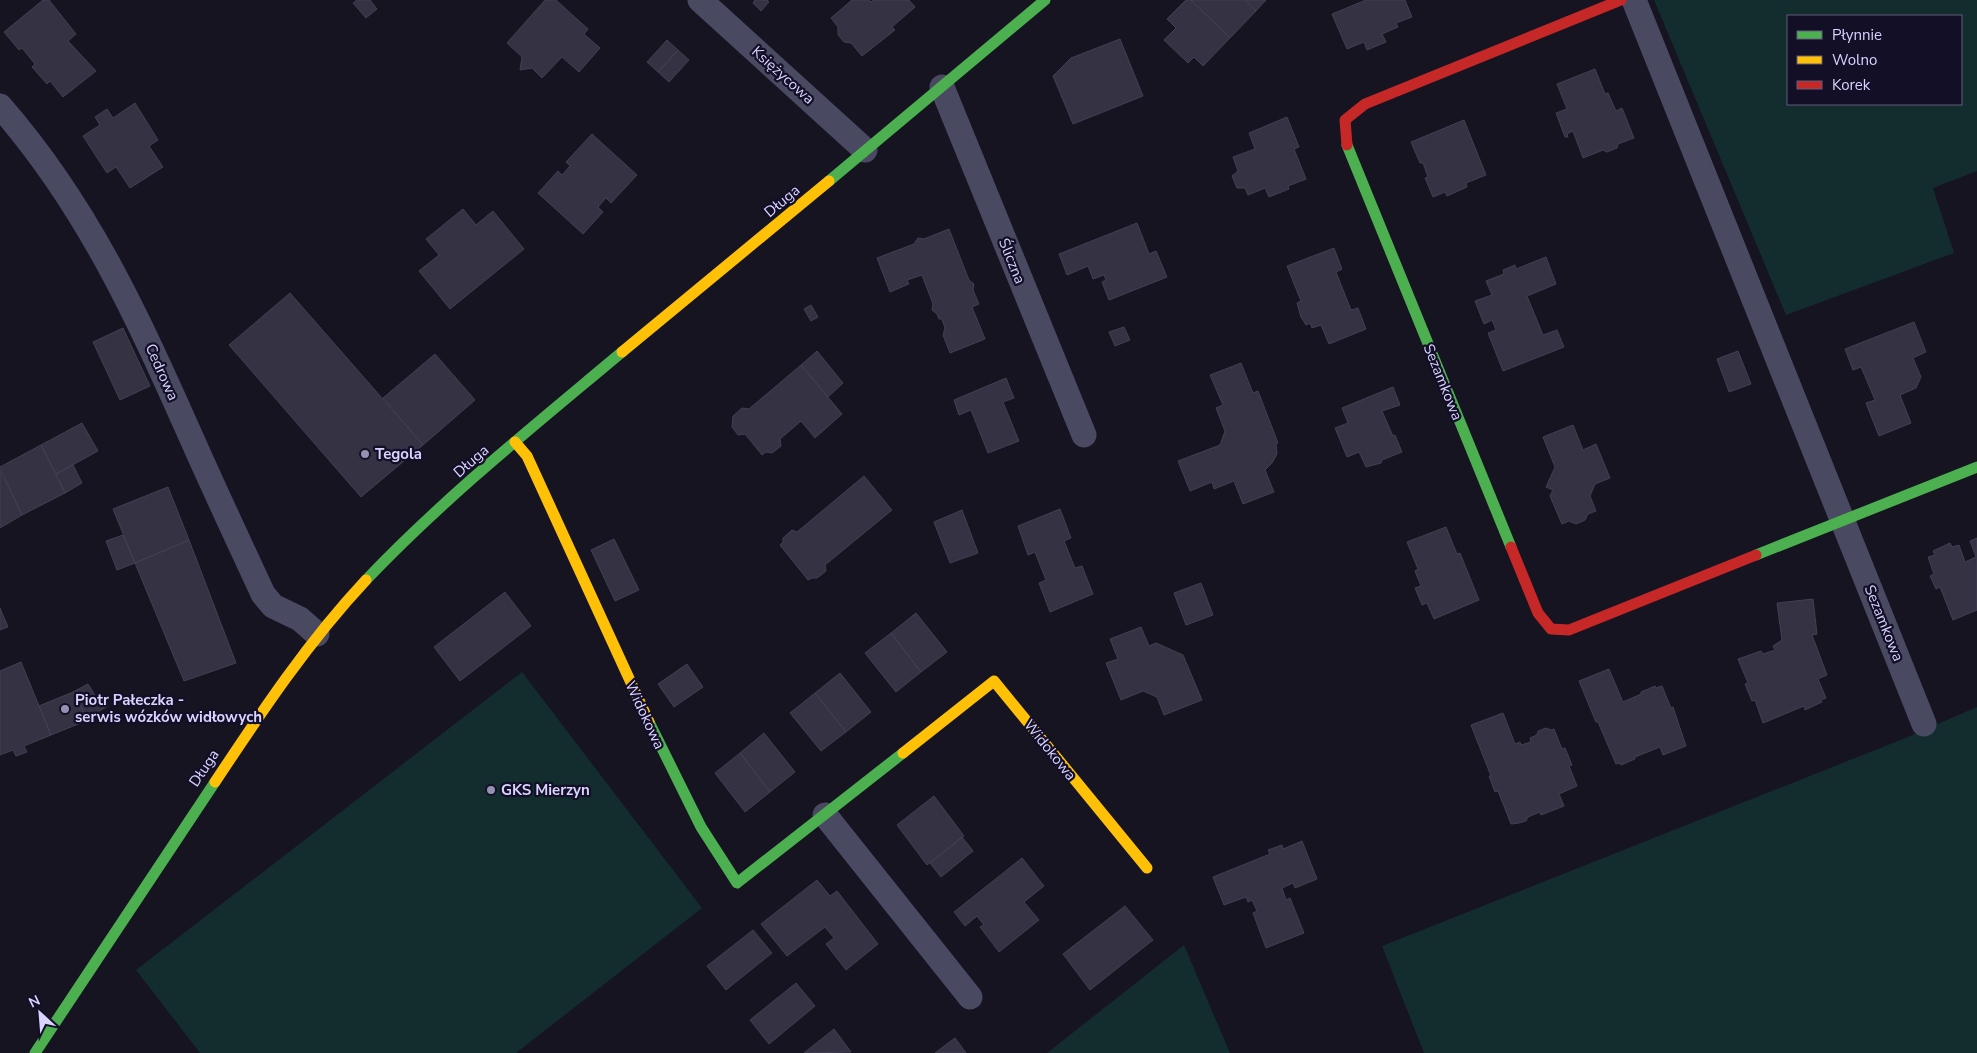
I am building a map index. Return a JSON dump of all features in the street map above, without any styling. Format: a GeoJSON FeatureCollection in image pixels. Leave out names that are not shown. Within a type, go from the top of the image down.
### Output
{"type":"FeatureCollection","features":[{"type":"Feature","properties":{"kind":"street","name":"Księżycowa"},"geometry":{"type":"LineString","coordinates":[[700,0],[865,150]]}},
{"type":"Feature","properties":{"kind":"street","name":"Długa"},"geometry":{"type":"LineString","coordinates":[[35,1053],[257,715],[317,634],[352,595],[400,546],[515,442],[1045,0]]}},
{"type":"Feature","properties":{"kind":"street","name":"Sezamkowa"},"geometry":{"type":"LineString","coordinates":[[1621,0],[1365,104],[1345,120],[1345,141],[1538,613],[1551,629],[1570,630],[1977,467]]}},
{"type":"Feature","properties":{"kind":"street","name":"Sezamkowa"},"geometry":{"type":"LineString","coordinates":[[1634,0],[1924,724]]}},
{"type":"Feature","properties":{"kind":"street","name":"Śliczna"},"geometry":{"type":"LineString","coordinates":[[942,87],[1084,435]]}},
{"type":"Feature","properties":{"kind":"street","name":"Cedrowa"},"geometry":{"type":"LineString","coordinates":[[0,106],[55,176],[104,255],[134,311],[167,380],[263,594],[273,606],[300,619],[317,634]]}},
{"type":"Feature","properties":{"kind":"street","name":"Widokowa"},"geometry":{"type":"LineString","coordinates":[[515,442],[527,456],[666,761],[701,826],[737,883],[994,682],[1147,868]]}},
{"type":"Feature","properties":{"kind":"street"},"geometry":{"type":"LineString","coordinates":[[825,815],[970,997]]}},
{"type":"Feature","properties":{"kind":"green space"},"geometry":{"type":"Polygon","coordinates":[[[1654,0],[1977,0],[1977,171],[1933,188],[1954,253],[1786,315],[1654,0]]]}},
{"type":"Feature","properties":{"kind":"green space","name":"GKS Mierzyn"},"geometry":{"type":"Polygon","coordinates":[[[522,672],[702,908],[516,1053],[200,1053],[136,970],[522,672]]]}},
{"type":"Feature","properties":{"kind":"green space"},"geometry":{"type":"Polygon","coordinates":[[[1977,707],[1977,1053],[1424,1053],[1382,946],[1903,739],[1977,707]]]}},
{"type":"Feature","properties":{"kind":"green space"},"geometry":{"type":"Polygon","coordinates":[[[1184,945],[1230,1053],[1047,1053],[1184,945]]]}},
{"type":"Feature","properties":{"kind":"building"},"geometry":{"type":"Polygon","coordinates":[[[43,0],[49,0],[76,34],[68,41],[96,71],[63,97],[50,81],[47,84],[32,67],[35,64],[22,48],[19,50],[4,32],[43,0]]]}},
{"type":"Feature","properties":{"kind":"building"},"geometry":{"type":"Polygon","coordinates":[[[357,0],[370,0],[377,9],[366,18],[353,3],[357,0]]]}},
{"type":"Feature","properties":{"kind":"building"},"geometry":{"type":"Polygon","coordinates":[[[545,0],[556,0],[588,29],[584,34],[600,48],[579,72],[562,57],[542,78],[532,68],[520,70],[522,57],[507,43],[545,0]]]}},
{"type":"Feature","properties":{"kind":"building"},"geometry":{"type":"Polygon","coordinates":[[[755,0],[767,0],[769,2],[761,11],[753,3],[755,0]]]}},
{"type":"Feature","properties":{"kind":"building"},"geometry":{"type":"Polygon","coordinates":[[[852,0],[869,0],[871,2],[873,0],[909,0],[915,7],[892,27],[895,30],[862,56],[851,43],[844,42],[838,35],[838,27],[831,18],[852,0]]]}},
{"type":"Feature","properties":{"kind":"building"},"geometry":{"type":"Polygon","coordinates":[[[1186,0],[1191,0],[1230,38],[1203,66],[1194,57],[1188,63],[1164,40],[1176,28],[1167,19],[1186,0]]]}},
{"type":"Feature","properties":{"kind":"building"},"geometry":{"type":"Polygon","coordinates":[[[1191,0],[1245,0],[1256,11],[1230,38],[1191,0]]]}},
{"type":"Feature","properties":{"kind":"building"},"geometry":{"type":"Polygon","coordinates":[[[1245,0],[1266,0],[1256,11],[1245,0]]]}},
{"type":"Feature","properties":{"kind":"building"},"geometry":{"type":"Polygon","coordinates":[[[1366,0],[1405,0],[1412,17],[1396,23],[1398,27],[1382,34],[1386,42],[1367,50],[1364,42],[1347,49],[1332,14],[1366,0]]]}},
{"type":"Feature","properties":{"kind":"building"},"geometry":{"type":"Polygon","coordinates":[[[1120,39],[1143,96],[1073,124],[1053,76],[1071,58],[1120,39]]]}},
{"type":"Feature","properties":{"kind":"building"},"geometry":{"type":"Polygon","coordinates":[[[667,40],[678,50],[658,72],[647,62],[667,40]]]}},
{"type":"Feature","properties":{"kind":"building"},"geometry":{"type":"Polygon","coordinates":[[[678,50],[689,60],[669,82],[658,72],[678,50]]]}},
{"type":"Feature","properties":{"kind":"building"},"geometry":{"type":"Polygon","coordinates":[[[1595,69],[1605,94],[1608,93],[1616,111],[1622,108],[1634,138],[1618,144],[1617,148],[1607,152],[1603,150],[1583,158],[1573,131],[1567,134],[1568,137],[1565,137],[1556,113],[1567,109],[1557,84],[1595,69]]]}},
{"type":"Feature","properties":{"kind":"building"},"geometry":{"type":"Polygon","coordinates":[[[135,103],[158,140],[149,146],[163,167],[130,188],[116,167],[107,173],[83,136],[100,125],[95,117],[107,109],[113,118],[135,103]]]}},
{"type":"Feature","properties":{"kind":"building"},"geometry":{"type":"Polygon","coordinates":[[[1287,117],[1299,147],[1294,149],[1306,179],[1288,186],[1289,189],[1269,197],[1265,188],[1248,195],[1245,188],[1237,188],[1232,176],[1238,171],[1233,157],[1255,149],[1249,133],[1287,117]]]}},
{"type":"Feature","properties":{"kind":"building"},"geometry":{"type":"Polygon","coordinates":[[[1464,120],[1486,175],[1466,183],[1467,187],[1447,196],[1445,192],[1433,197],[1425,178],[1428,177],[1423,163],[1420,163],[1411,142],[1464,120]]]}},
{"type":"Feature","properties":{"kind":"building"},"geometry":{"type":"Polygon","coordinates":[[[592,134],[637,175],[611,203],[606,198],[598,207],[603,212],[583,234],[538,193],[558,171],[562,175],[570,166],[566,162],[592,134]]]}},
{"type":"Feature","properties":{"kind":"building"},"geometry":{"type":"Polygon","coordinates":[[[463,209],[476,225],[493,211],[524,249],[450,309],[419,271],[439,255],[426,239],[463,209]]]}},
{"type":"Feature","properties":{"kind":"building"},"geometry":{"type":"Polygon","coordinates":[[[1137,223],[1149,254],[1156,251],[1167,277],[1109,300],[1102,282],[1106,280],[1104,275],[1093,279],[1088,266],[1067,275],[1059,254],[1137,223]]]}},
{"type":"Feature","properties":{"kind":"building"},"geometry":{"type":"Polygon","coordinates":[[[949,229],[969,280],[974,284],[973,290],[979,304],[972,307],[985,339],[950,353],[943,335],[945,328],[942,319],[939,319],[932,310],[933,304],[922,275],[907,280],[909,284],[890,292],[877,258],[914,244],[918,238],[924,239],[949,229]]]}},
{"type":"Feature","properties":{"kind":"building"},"geometry":{"type":"Polygon","coordinates":[[[1334,248],[1342,269],[1336,272],[1351,310],[1358,308],[1366,329],[1329,344],[1321,325],[1312,328],[1310,323],[1306,325],[1301,317],[1297,303],[1301,301],[1287,266],[1334,248]]]}},
{"type":"Feature","properties":{"kind":"building"},"geometry":{"type":"Polygon","coordinates":[[[1546,257],[1556,284],[1527,296],[1543,335],[1557,330],[1564,347],[1503,371],[1488,333],[1496,330],[1492,320],[1484,324],[1475,301],[1492,295],[1486,281],[1504,274],[1503,270],[1515,265],[1516,269],[1546,257]]]}},
{"type":"Feature","properties":{"kind":"building"},"geometry":{"type":"Polygon","coordinates":[[[290,293],[423,445],[361,497],[229,345],[290,293]]]}},
{"type":"Feature","properties":{"kind":"building"},"geometry":{"type":"Polygon","coordinates":[[[811,305],[818,317],[811,321],[804,309],[811,305]]]}},
{"type":"Feature","properties":{"kind":"building"},"geometry":{"type":"Polygon","coordinates":[[[1914,322],[1926,352],[1913,358],[1921,377],[1916,388],[1900,395],[1911,423],[1879,436],[1866,403],[1875,400],[1861,367],[1853,370],[1845,349],[1914,322]]]}},
{"type":"Feature","properties":{"kind":"building"},"geometry":{"type":"Polygon","coordinates":[[[1124,327],[1130,340],[1115,346],[1109,332],[1124,327]]]}},
{"type":"Feature","properties":{"kind":"building"},"geometry":{"type":"Polygon","coordinates":[[[123,328],[150,386],[120,400],[93,342],[123,328]]]}},
{"type":"Feature","properties":{"kind":"building"},"geometry":{"type":"Polygon","coordinates":[[[817,351],[843,383],[828,397],[801,365],[817,351]]]}},
{"type":"Feature","properties":{"kind":"building"},"geometry":{"type":"Polygon","coordinates":[[[1738,351],[1751,384],[1729,392],[1717,359],[1738,351]]]}},
{"type":"Feature","properties":{"kind":"building"},"geometry":{"type":"Polygon","coordinates":[[[435,354],[475,400],[423,445],[383,398],[435,354]]]}},
{"type":"Feature","properties":{"kind":"building"},"geometry":{"type":"Polygon","coordinates":[[[1241,363],[1253,393],[1258,391],[1278,443],[1276,444],[1277,454],[1265,470],[1274,492],[1243,504],[1234,481],[1214,489],[1212,482],[1190,491],[1178,461],[1220,445],[1225,431],[1216,408],[1223,405],[1210,375],[1241,363]]]}},
{"type":"Feature","properties":{"kind":"building"},"geometry":{"type":"Polygon","coordinates":[[[801,365],[842,414],[815,438],[801,421],[780,439],[781,446],[772,453],[766,452],[762,455],[745,434],[738,435],[732,427],[733,416],[742,408],[749,409],[801,365]]]}},
{"type":"Feature","properties":{"kind":"building"},"geometry":{"type":"Polygon","coordinates":[[[1006,378],[1014,398],[1003,402],[1019,441],[988,453],[971,410],[959,415],[954,400],[1006,378]]]}},
{"type":"Feature","properties":{"kind":"building"},"geometry":{"type":"Polygon","coordinates":[[[1393,387],[1400,405],[1382,411],[1402,452],[1382,460],[1381,463],[1366,467],[1359,452],[1347,457],[1335,428],[1348,423],[1342,408],[1393,387]]]}},
{"type":"Feature","properties":{"kind":"building"},"geometry":{"type":"Polygon","coordinates":[[[82,423],[98,451],[56,474],[41,445],[82,423]]]}},
{"type":"Feature","properties":{"kind":"building"},"geometry":{"type":"Polygon","coordinates":[[[1573,425],[1583,450],[1596,444],[1610,478],[1595,484],[1590,496],[1596,511],[1588,514],[1585,520],[1576,524],[1569,521],[1562,524],[1550,496],[1553,490],[1546,487],[1555,467],[1543,437],[1573,425]]]}},
{"type":"Feature","properties":{"kind":"building"},"geometry":{"type":"Polygon","coordinates":[[[41,445],[65,493],[22,515],[0,467],[41,445]]]}},
{"type":"Feature","properties":{"kind":"building"},"geometry":{"type":"Polygon","coordinates":[[[73,465],[82,483],[65,493],[56,474],[73,465]]]}},
{"type":"Feature","properties":{"kind":"building"},"geometry":{"type":"Polygon","coordinates":[[[0,470],[22,515],[0,528],[0,470]]]}},
{"type":"Feature","properties":{"kind":"building"},"geometry":{"type":"Polygon","coordinates":[[[864,476],[892,510],[825,565],[826,571],[817,578],[808,580],[780,545],[783,542],[783,538],[792,530],[797,532],[864,476]]]}},
{"type":"Feature","properties":{"kind":"building"},"geometry":{"type":"Polygon","coordinates":[[[168,487],[189,540],[135,563],[113,509],[168,487]]]}},
{"type":"Feature","properties":{"kind":"building"},"geometry":{"type":"Polygon","coordinates":[[[1060,509],[1071,538],[1064,541],[1075,568],[1082,566],[1093,594],[1050,612],[1039,583],[1046,580],[1035,552],[1028,555],[1018,526],[1060,509]]]}},
{"type":"Feature","properties":{"kind":"building"},"geometry":{"type":"Polygon","coordinates":[[[962,510],[978,553],[950,563],[934,522],[962,510]]]}},
{"type":"Feature","properties":{"kind":"building"},"geometry":{"type":"Polygon","coordinates":[[[1446,527],[1457,554],[1460,553],[1479,600],[1434,619],[1427,603],[1422,605],[1415,588],[1421,586],[1415,571],[1418,569],[1407,542],[1446,527]]]}},
{"type":"Feature","properties":{"kind":"building"},"geometry":{"type":"Polygon","coordinates":[[[123,535],[135,563],[117,570],[106,541],[123,535]]]}},
{"type":"Feature","properties":{"kind":"building"},"geometry":{"type":"Polygon","coordinates":[[[1977,538],[1977,610],[1953,620],[1940,587],[1936,589],[1930,576],[1934,574],[1928,557],[1935,555],[1933,551],[1950,543],[1952,547],[1959,545],[1965,562],[1976,557],[1970,541],[1977,538]]]}},
{"type":"Feature","properties":{"kind":"building"},"geometry":{"type":"Polygon","coordinates":[[[614,539],[639,590],[615,601],[591,550],[614,539]]]}},
{"type":"Feature","properties":{"kind":"building"},"geometry":{"type":"Polygon","coordinates":[[[189,540],[236,663],[184,681],[135,563],[189,540]]]}},
{"type":"Feature","properties":{"kind":"building"},"geometry":{"type":"Polygon","coordinates":[[[1201,583],[1213,615],[1186,625],[1174,593],[1201,583]]]}},
{"type":"Feature","properties":{"kind":"building"},"geometry":{"type":"Polygon","coordinates":[[[505,592],[531,626],[460,681],[434,647],[505,592]]]}},
{"type":"Feature","properties":{"kind":"building"},"geometry":{"type":"Polygon","coordinates":[[[1813,599],[1817,634],[1812,635],[1827,675],[1818,679],[1826,698],[1805,710],[1804,706],[1763,723],[1755,700],[1752,701],[1745,684],[1748,683],[1738,659],[1761,651],[1763,654],[1775,650],[1773,646],[1782,640],[1777,603],[1813,599]]]}},
{"type":"Feature","properties":{"kind":"building"},"geometry":{"type":"Polygon","coordinates":[[[0,608],[8,627],[0,630],[0,608]]]}},
{"type":"Feature","properties":{"kind":"building"},"geometry":{"type":"Polygon","coordinates":[[[916,613],[947,652],[921,672],[891,633],[916,613]]]}},
{"type":"Feature","properties":{"kind":"building"},"geometry":{"type":"Polygon","coordinates":[[[1141,627],[1149,646],[1156,643],[1183,655],[1202,700],[1164,715],[1157,697],[1143,691],[1121,700],[1106,663],[1118,659],[1110,639],[1141,627]]]}},
{"type":"Feature","properties":{"kind":"building"},"geometry":{"type":"Polygon","coordinates":[[[891,633],[921,672],[896,692],[865,653],[891,633]]]}},
{"type":"Feature","properties":{"kind":"building"},"geometry":{"type":"Polygon","coordinates":[[[21,662],[51,735],[24,746],[27,752],[16,756],[13,750],[0,755],[0,671],[21,662]]]}},
{"type":"Feature","properties":{"kind":"building"},"geometry":{"type":"Polygon","coordinates":[[[687,664],[703,687],[674,707],[658,684],[687,664]]]}},
{"type":"Feature","properties":{"kind":"building"},"geometry":{"type":"Polygon","coordinates":[[[1609,669],[1623,702],[1655,686],[1656,688],[1662,686],[1671,708],[1673,707],[1686,746],[1663,755],[1660,747],[1621,765],[1620,763],[1616,764],[1579,681],[1609,669]]]}},
{"type":"Feature","properties":{"kind":"building"},"geometry":{"type":"Polygon","coordinates":[[[840,673],[871,712],[846,732],[815,693],[840,673]]]}},
{"type":"Feature","properties":{"kind":"building"},"geometry":{"type":"Polygon","coordinates":[[[88,684],[99,702],[104,700],[108,706],[87,718],[73,692],[88,684]]]}},
{"type":"Feature","properties":{"kind":"building"},"geometry":{"type":"Polygon","coordinates":[[[73,692],[88,720],[51,735],[39,706],[73,692]]]}},
{"type":"Feature","properties":{"kind":"building"},"geometry":{"type":"Polygon","coordinates":[[[815,693],[846,732],[821,751],[790,713],[815,693]]]}},
{"type":"Feature","properties":{"kind":"building"},"geometry":{"type":"Polygon","coordinates":[[[1503,713],[1515,744],[1520,742],[1521,745],[1531,742],[1530,738],[1537,735],[1538,731],[1546,728],[1554,729],[1562,749],[1565,748],[1572,765],[1569,766],[1577,786],[1559,794],[1564,806],[1541,815],[1540,812],[1528,817],[1526,821],[1511,824],[1498,791],[1495,792],[1489,776],[1491,776],[1471,725],[1503,713]]]}},
{"type":"Feature","properties":{"kind":"building"},"geometry":{"type":"Polygon","coordinates":[[[764,733],[795,772],[770,792],[740,753],[764,733]]]}},
{"type":"Feature","properties":{"kind":"building"},"geometry":{"type":"Polygon","coordinates":[[[740,753],[770,792],[745,812],[715,773],[740,753]]]}},
{"type":"Feature","properties":{"kind":"building"},"geometry":{"type":"Polygon","coordinates":[[[934,796],[964,836],[927,865],[897,825],[934,796]]]}},
{"type":"Feature","properties":{"kind":"building"},"geometry":{"type":"Polygon","coordinates":[[[962,837],[973,851],[941,877],[930,863],[962,837]]]}},
{"type":"Feature","properties":{"kind":"building"},"geometry":{"type":"Polygon","coordinates":[[[1302,841],[1317,879],[1295,888],[1293,883],[1282,888],[1286,900],[1290,898],[1304,933],[1266,948],[1253,913],[1257,911],[1252,900],[1248,902],[1246,897],[1224,905],[1213,877],[1270,854],[1268,850],[1282,845],[1283,849],[1302,841]]]}},
{"type":"Feature","properties":{"kind":"building"},"geometry":{"type":"Polygon","coordinates":[[[1022,858],[1044,886],[1024,902],[1039,920],[999,952],[980,927],[984,925],[977,916],[965,926],[954,912],[1022,858]]]}},
{"type":"Feature","properties":{"kind":"building"},"geometry":{"type":"Polygon","coordinates":[[[817,880],[830,896],[837,891],[878,944],[846,970],[826,944],[834,938],[825,927],[787,956],[761,924],[817,880]]]}},
{"type":"Feature","properties":{"kind":"building"},"geometry":{"type":"Polygon","coordinates":[[[1125,906],[1153,940],[1090,990],[1063,954],[1125,906]]]}},
{"type":"Feature","properties":{"kind":"building"},"geometry":{"type":"Polygon","coordinates":[[[753,930],[772,953],[726,990],[707,966],[753,930]]]}},
{"type":"Feature","properties":{"kind":"building"},"geometry":{"type":"Polygon","coordinates":[[[796,983],[815,1006],[769,1044],[750,1020],[796,983]]]}},
{"type":"Feature","properties":{"kind":"building"},"geometry":{"type":"Polygon","coordinates":[[[834,1029],[851,1052],[804,1053],[834,1029]]]}},
{"type":"Feature","properties":{"kind":"building"},"geometry":{"type":"Polygon","coordinates":[[[955,1038],[966,1053],[935,1053],[955,1038]]]}},
{"type":"Feature","properties":{"kind":"traffic: fast"},"geometry":{"type":"LineString","coordinates":[[829,181],[1045,0]]}},
{"type":"Feature","properties":{"kind":"traffic: fast"},"geometry":{"type":"LineString","coordinates":[[1347,145],[1511,547]]}},
{"type":"Feature","properties":{"kind":"traffic: fast"},"geometry":{"type":"LineString","coordinates":[[366,580],[396,549],[459,491],[622,352]]}},
{"type":"Feature","properties":{"kind":"traffic: fast"},"geometry":{"type":"LineString","coordinates":[[1756,555],[1977,467]]}},
{"type":"Feature","properties":{"kind":"traffic: fast"},"geometry":{"type":"LineString","coordinates":[[649,722],[701,827],[737,883],[903,753]]}},
{"type":"Feature","properties":{"kind":"traffic: fast"},"geometry":{"type":"LineString","coordinates":[[35,1053],[215,782]]}},
{"type":"Feature","properties":{"kind":"traffic: slow"},"geometry":{"type":"LineString","coordinates":[[622,352],[829,181]]}},
{"type":"Feature","properties":{"kind":"traffic: slow"},"geometry":{"type":"LineString","coordinates":[[515,442],[527,456],[649,722]]}},
{"type":"Feature","properties":{"kind":"traffic: slow"},"geometry":{"type":"LineString","coordinates":[[215,782],[305,652],[366,580]]}},
{"type":"Feature","properties":{"kind":"traffic: slow"},"geometry":{"type":"LineString","coordinates":[[903,753],[994,681],[1147,868]]}},
{"type":"Feature","properties":{"kind":"traffic: jam"},"geometry":{"type":"LineString","coordinates":[[1347,145],[1345,120],[1365,104],[1621,0]]}},
{"type":"Feature","properties":{"kind":"traffic: jam"},"geometry":{"type":"LineString","coordinates":[[1511,547],[1538,613],[1551,629],[1569,630],[1756,555]]}},
{"type":"Feature","properties":{"kind":"place","name":"Tegola"},"geometry":{"type":"Point","coordinates":[365,454]}},
{"type":"Feature","properties":{"kind":"place","name":"Piotr Pałeczka - serwis wózków widłowych"},"geometry":{"type":"Point","coordinates":[65,709]}},
{"type":"Feature","properties":{"kind":"place","name":"GKS Mierzyn"},"geometry":{"type":"Point","coordinates":[491,790]}}]}
